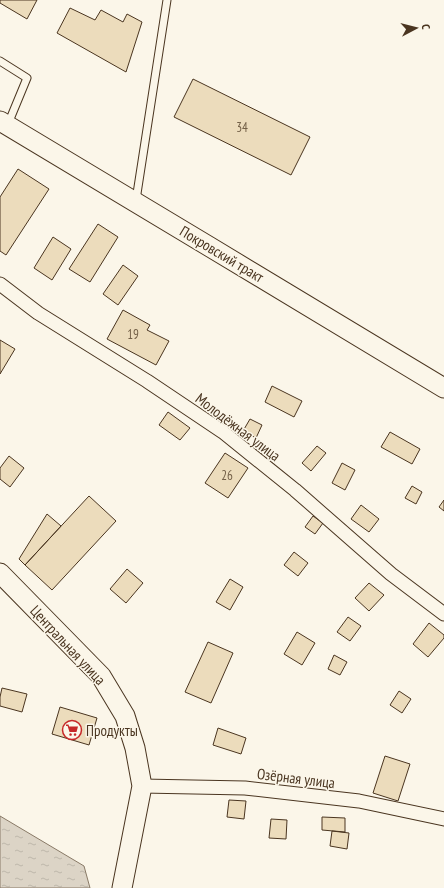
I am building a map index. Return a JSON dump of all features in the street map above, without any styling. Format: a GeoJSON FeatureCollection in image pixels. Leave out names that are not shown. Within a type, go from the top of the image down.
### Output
{"type":"FeatureCollection","features":[{"type":"Feature","properties":{"kind":"main road","name":"Покровский тракт"},"geometry":{"type":"LineString","coordinates":[[2,129],[136,203],[444,388]]}},
{"type":"Feature","properties":{"kind":"main road","name":"Центральная улица"},"geometry":{"type":"LineString","coordinates":[[0,573],[101,676],[125,716],[135,748],[142,786],[122,888]]}},
{"type":"Feature","properties":{"kind":"street","name":"Молодёжная улица"},"geometry":{"type":"LineString","coordinates":[[0,284],[38,313],[147,381],[223,432],[295,490],[392,574],[444,614]]}},
{"type":"Feature","properties":{"kind":"street","name":"Озёрная улица"},"geometry":{"type":"LineString","coordinates":[[142,786],[245,788],[359,801],[444,820]]}},
{"type":"Feature","properties":{"kind":"lane"},"geometry":{"type":"LineString","coordinates":[[136,203],[166,0]]}},
{"type":"Feature","properties":{"kind":"lane"},"geometry":{"type":"LineString","coordinates":[[0,61],[27,78],[2,129]]}},
{"type":"Feature","properties":{"kind":"water"},"geometry":{"type":"Polygon","coordinates":[[[0,816],[84,866],[90,888],[0,888],[0,816]]]}},
{"type":"Feature","properties":{"kind":"building"},"geometry":{"type":"Polygon","coordinates":[[[0,0],[37,0],[27,19],[0,3],[0,0]]]}},
{"type":"Feature","properties":{"kind":"building"},"geometry":{"type":"Polygon","coordinates":[[[70,8],[95,20],[101,10],[123,22],[127,14],[142,22],[126,72],[57,33],[70,8]]]}},
{"type":"Feature","properties":{"kind":"building"},"geometry":{"type":"Polygon","coordinates":[[[193,79],[310,137],[291,175],[174,117],[193,79]]]}},
{"type":"Feature","properties":{"kind":"building"},"geometry":{"type":"Polygon","coordinates":[[[18,169],[49,189],[6,255],[0,251],[0,197],[18,169]]]}},
{"type":"Feature","properties":{"kind":"building"},"geometry":{"type":"Polygon","coordinates":[[[98,224],[118,237],[90,282],[69,269],[98,224]]]}},
{"type":"Feature","properties":{"kind":"building"},"geometry":{"type":"Polygon","coordinates":[[[53,237],[71,249],[52,280],[34,268],[53,237]]]}},
{"type":"Feature","properties":{"kind":"building"},"geometry":{"type":"Polygon","coordinates":[[[123,265],[138,276],[118,305],[103,294],[123,265]]]}},
{"type":"Feature","properties":{"kind":"building"},"geometry":{"type":"Polygon","coordinates":[[[123,310],[150,325],[147,330],[169,341],[156,365],[107,339],[123,310]]]}},
{"type":"Feature","properties":{"kind":"building"},"geometry":{"type":"Polygon","coordinates":[[[0,340],[15,349],[0,374],[0,340]]]}},
{"type":"Feature","properties":{"kind":"building"},"geometry":{"type":"Polygon","coordinates":[[[272,386],[302,401],[294,417],[265,402],[272,386]]]}},
{"type":"Feature","properties":{"kind":"building"},"geometry":{"type":"Polygon","coordinates":[[[168,412],[190,428],[180,440],[159,425],[168,412]]]}},
{"type":"Feature","properties":{"kind":"building"},"geometry":{"type":"Polygon","coordinates":[[[250,419],[262,425],[256,438],[243,431],[250,419]]]}},
{"type":"Feature","properties":{"kind":"building"},"geometry":{"type":"Polygon","coordinates":[[[390,432],[420,449],[412,464],[381,447],[390,432]]]}},
{"type":"Feature","properties":{"kind":"building"},"geometry":{"type":"Polygon","coordinates":[[[317,446],[326,453],[311,471],[302,463],[317,446]]]}},
{"type":"Feature","properties":{"kind":"building"},"geometry":{"type":"Polygon","coordinates":[[[225,453],[248,468],[228,498],[205,483],[225,453]]]}},
{"type":"Feature","properties":{"kind":"building"},"geometry":{"type":"Polygon","coordinates":[[[9,456],[24,468],[10,487],[0,479],[0,468],[9,456]]]}},
{"type":"Feature","properties":{"kind":"building"},"geometry":{"type":"Polygon","coordinates":[[[342,463],[355,470],[345,490],[332,483],[342,463]]]}},
{"type":"Feature","properties":{"kind":"building"},"geometry":{"type":"Polygon","coordinates":[[[412,486],[422,492],[416,504],[405,498],[412,486]]]}},
{"type":"Feature","properties":{"kind":"building"},"geometry":{"type":"Polygon","coordinates":[[[89,496],[116,521],[52,590],[25,565],[89,496]]]}},
{"type":"Feature","properties":{"kind":"building"},"geometry":{"type":"Polygon","coordinates":[[[444,500],[444,511],[439,507],[444,500]]]}},
{"type":"Feature","properties":{"kind":"building"},"geometry":{"type":"Polygon","coordinates":[[[361,505],[379,519],[369,532],[351,519],[361,505]]]}},
{"type":"Feature","properties":{"kind":"building"},"geometry":{"type":"Polygon","coordinates":[[[47,514],[61,526],[25,565],[19,559],[47,514]]]}},
{"type":"Feature","properties":{"kind":"building"},"geometry":{"type":"Polygon","coordinates":[[[313,516],[323,523],[315,534],[305,527],[313,516]]]}},
{"type":"Feature","properties":{"kind":"building"},"geometry":{"type":"Polygon","coordinates":[[[294,552],[308,563],[298,576],[284,565],[294,552]]]}},
{"type":"Feature","properties":{"kind":"building"},"geometry":{"type":"Polygon","coordinates":[[[127,569],[143,583],[126,603],[110,589],[127,569]]]}},
{"type":"Feature","properties":{"kind":"building"},"geometry":{"type":"Polygon","coordinates":[[[230,579],[243,587],[230,610],[216,602],[230,579]]]}},
{"type":"Feature","properties":{"kind":"building"},"geometry":{"type":"Polygon","coordinates":[[[369,583],[384,595],[369,611],[355,598],[369,583]]]}},
{"type":"Feature","properties":{"kind":"building"},"geometry":{"type":"Polygon","coordinates":[[[348,617],[361,626],[350,641],[337,632],[348,617]]]}},
{"type":"Feature","properties":{"kind":"building"},"geometry":{"type":"Polygon","coordinates":[[[429,623],[444,635],[444,638],[428,657],[413,644],[429,623]]]}},
{"type":"Feature","properties":{"kind":"building"},"geometry":{"type":"Polygon","coordinates":[[[297,632],[315,643],[302,665],[284,654],[297,632]]]}},
{"type":"Feature","properties":{"kind":"building"},"geometry":{"type":"Polygon","coordinates":[[[208,642],[233,653],[211,703],[185,692],[208,642]]]}},
{"type":"Feature","properties":{"kind":"building"},"geometry":{"type":"Polygon","coordinates":[[[334,655],[347,662],[340,675],[328,669],[334,655]]]}},
{"type":"Feature","properties":{"kind":"building"},"geometry":{"type":"Polygon","coordinates":[[[2,688],[27,694],[22,712],[0,706],[2,688]]]}},
{"type":"Feature","properties":{"kind":"building"},"geometry":{"type":"Polygon","coordinates":[[[399,691],[411,699],[402,713],[390,705],[399,691]]]}},
{"type":"Feature","properties":{"kind":"building"},"geometry":{"type":"Polygon","coordinates":[[[60,707],[97,718],[89,745],[52,734],[60,707]]]}},
{"type":"Feature","properties":{"kind":"building"},"geometry":{"type":"Polygon","coordinates":[[[218,728],[246,738],[241,754],[213,745],[218,728]]]}},
{"type":"Feature","properties":{"kind":"building"},"geometry":{"type":"Polygon","coordinates":[[[385,756],[410,764],[398,801],[373,793],[385,756]]]}},
{"type":"Feature","properties":{"kind":"building"},"geometry":{"type":"Polygon","coordinates":[[[229,800],[246,801],[244,819],[227,817],[229,800]]]}},
{"type":"Feature","properties":{"kind":"building"},"geometry":{"type":"Polygon","coordinates":[[[322,817],[345,818],[345,832],[322,830],[322,817]]]}},
{"type":"Feature","properties":{"kind":"building"},"geometry":{"type":"Polygon","coordinates":[[[271,819],[287,820],[286,839],[269,838],[271,819]]]}},
{"type":"Feature","properties":{"kind":"building"},"geometry":{"type":"Polygon","coordinates":[[[332,831],[349,833],[347,849],[330,846],[332,831]]]}},
{"type":"Feature","properties":{"kind":"place","name":"Продукты"},"geometry":{"type":"Point","coordinates":[72,730]}}]}
